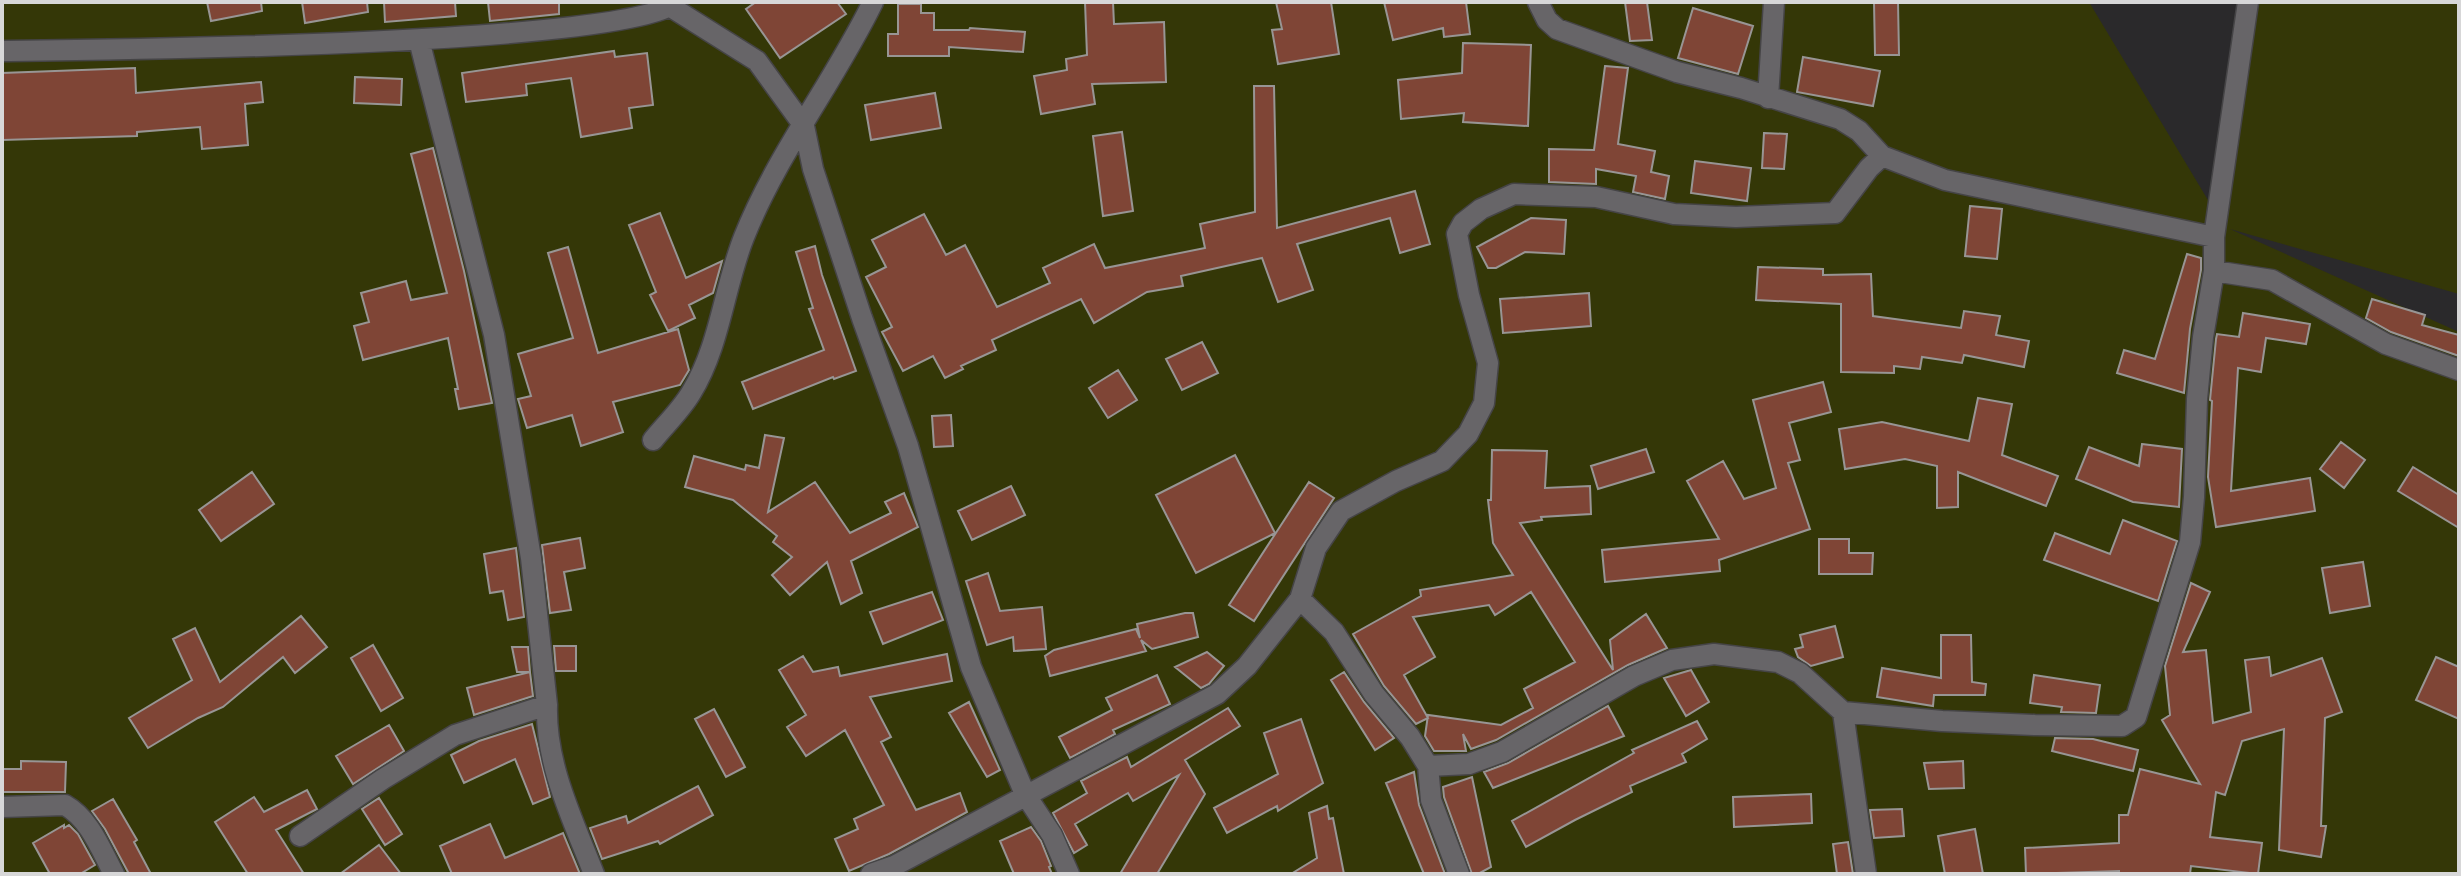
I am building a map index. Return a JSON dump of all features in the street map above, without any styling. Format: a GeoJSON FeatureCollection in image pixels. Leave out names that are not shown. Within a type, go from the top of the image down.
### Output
{"type":"FeatureCollection","features":[{"type":"Feature","properties":{"kind":"street"},"geometry":{"type":"LineString","coordinates":[[653,440],[691,394],[704,368],[743,238],[772,176],[855,40],[873,2]]}},
{"type":"Feature","properties":{"kind":"street"},"geometry":{"type":"LineString","coordinates":[[1538,2],[1547,20],[1557,29],[1677,72],[1840,119],[1859,131],[1882,156],[1945,180],[2214,237]]}},
{"type":"Feature","properties":{"kind":"street"},"geometry":{"type":"LineString","coordinates":[[1768,98],[1774,2]]}},
{"type":"Feature","properties":{"kind":"street"},"geometry":{"type":"LineString","coordinates":[[1428,766],[1469,764],[1502,752],[1634,676],[1672,660],[1714,654],[1778,662],[1800,673],[1843,712],[2035,725],[2122,726],[2136,717],[2190,542],[2203,337],[2214,271],[2214,237],[2248,2]]}},
{"type":"Feature","properties":{"kind":"street"},"geometry":{"type":"LineString","coordinates":[[2,51],[419,40],[506,34],[637,18],[674,4],[757,61],[804,126],[813,169],[908,446],[971,667],[1025,794],[1052,835],[1069,874]]}},
{"type":"Feature","properties":{"kind":"street"},"geometry":{"type":"LineString","coordinates":[[419,40],[494,335],[531,558],[547,705],[546,727],[557,780],[594,874]]}},
{"type":"Feature","properties":{"kind":"street"},"geometry":{"type":"LineString","coordinates":[[871,874],[894,866],[1217,694],[1247,666],[1300,599],[1316,548],[1341,511],[1396,481],[1442,461],[1468,434],[1484,403],[1488,363],[1460,257],[1457,234],[1463,223],[1481,209],[1514,194],[1596,197],[1674,214],[1736,217],[1835,213],[1882,156]]}},
{"type":"Feature","properties":{"kind":"street"},"geometry":{"type":"LineString","coordinates":[[2214,271],[2272,280],[2386,344],[2459,370]]}},
{"type":"Feature","properties":{"kind":"street"},"geometry":{"type":"LineString","coordinates":[[1300,599],[1334,632],[1374,694],[1410,737],[1428,766],[1431,800],[1459,874]]}},
{"type":"Feature","properties":{"kind":"street"},"geometry":{"type":"LineString","coordinates":[[300,836],[383,779],[455,735],[547,705]]}},
{"type":"Feature","properties":{"kind":"street"},"geometry":{"type":"LineString","coordinates":[[1843,712],[1866,874]]}},
{"type":"Feature","properties":{"kind":"street"},"geometry":{"type":"LineString","coordinates":[[2,807],[65,805],[75,810],[93,834],[114,874]]}},
{"type":"Feature","properties":{"kind":"green space"},"geometry":{"type":"Polygon","coordinates":[[[2,2],[2089,2],[2223,225],[2259,2],[2459,2],[2459,294],[2230,229],[2459,332],[2459,874],[2,874],[2,2]]]}},
{"type":"Feature","properties":{"kind":"building"},"geometry":{"type":"Polygon","coordinates":[[[207,2],[261,2],[262,11],[211,21],[207,2]]]}},
{"type":"Feature","properties":{"kind":"building"},"geometry":{"type":"Polygon","coordinates":[[[302,2],[367,2],[368,12],[305,23],[302,2]]]}},
{"type":"Feature","properties":{"kind":"building"},"geometry":{"type":"Polygon","coordinates":[[[384,2],[455,2],[456,16],[385,22],[384,2]]]}},
{"type":"Feature","properties":{"kind":"building"},"geometry":{"type":"Polygon","coordinates":[[[488,2],[559,2],[559,14],[490,21],[488,2]]]}},
{"type":"Feature","properties":{"kind":"building"},"geometry":{"type":"Polygon","coordinates":[[[756,2],[837,2],[846,14],[780,58],[746,9],[756,2]]]}},
{"type":"Feature","properties":{"kind":"building"},"geometry":{"type":"Polygon","coordinates":[[[1085,2],[1113,2],[1114,24],[1164,22],[1166,82],[1092,84],[1095,104],[1041,114],[1034,76],[1067,70],[1066,59],[1087,55],[1085,2]]]}},
{"type":"Feature","properties":{"kind":"building"},"geometry":{"type":"Polygon","coordinates":[[[1276,2],[1331,2],[1339,54],[1278,64],[1272,30],[1282,29],[1276,2]]]}},
{"type":"Feature","properties":{"kind":"building"},"geometry":{"type":"Polygon","coordinates":[[[1384,2],[1466,2],[1470,34],[1444,37],[1443,28],[1393,40],[1384,2]]]}},
{"type":"Feature","properties":{"kind":"building"},"geometry":{"type":"Polygon","coordinates":[[[1625,2],[1647,2],[1652,40],[1630,41],[1625,2]]]}},
{"type":"Feature","properties":{"kind":"building"},"geometry":{"type":"Polygon","coordinates":[[[1874,2],[1898,2],[1899,55],[1875,55],[1874,2]]]}},
{"type":"Feature","properties":{"kind":"building"},"geometry":{"type":"Polygon","coordinates":[[[898,4],[921,4],[921,13],[934,13],[934,30],[970,28],[1025,32],[1023,52],[949,47],[949,56],[888,56],[888,34],[898,34],[898,4]]]}},
{"type":"Feature","properties":{"kind":"building"},"geometry":{"type":"Polygon","coordinates":[[[1693,8],[1753,26],[1738,74],[1678,58],[1693,8]]]}},
{"type":"Feature","properties":{"kind":"building"},"geometry":{"type":"Polygon","coordinates":[[[1463,43],[1531,45],[1528,126],[1463,122],[1464,113],[1401,119],[1398,80],[1462,73],[1463,43]]]}},
{"type":"Feature","properties":{"kind":"building"},"geometry":{"type":"Polygon","coordinates":[[[614,51],[615,57],[647,53],[653,105],[629,108],[632,128],[581,137],[571,78],[526,84],[527,95],[466,102],[462,73],[614,51]]]}},
{"type":"Feature","properties":{"kind":"building"},"geometry":{"type":"Polygon","coordinates":[[[1803,57],[1880,71],[1873,106],[1797,92],[1803,57]]]}},
{"type":"Feature","properties":{"kind":"building"},"geometry":{"type":"Polygon","coordinates":[[[1605,66],[1628,68],[1618,144],[1655,151],[1651,172],[1669,176],[1665,199],[1633,192],[1636,176],[1596,169],[1596,184],[1549,182],[1549,149],[1594,150],[1605,66]]]}},
{"type":"Feature","properties":{"kind":"building"},"geometry":{"type":"Polygon","coordinates":[[[135,68],[136,93],[261,82],[263,102],[245,104],[248,145],[202,149],[200,127],[137,132],[137,136],[2,140],[2,73],[135,68]]]}},
{"type":"Feature","properties":{"kind":"building"},"geometry":{"type":"Polygon","coordinates":[[[355,77],[402,79],[401,105],[354,103],[355,77]]]}},
{"type":"Feature","properties":{"kind":"building"},"geometry":{"type":"Polygon","coordinates":[[[1254,86],[1274,86],[1277,228],[1415,191],[1430,244],[1400,253],[1390,218],[1297,244],[1313,290],[1278,302],[1262,258],[1181,276],[1183,286],[1147,292],[1094,323],[1081,299],[992,340],[996,350],[961,366],[963,369],[945,378],[933,356],[903,371],[882,332],[892,327],[866,277],[886,267],[872,240],[924,214],[946,255],[965,245],[997,307],[1050,283],[1043,268],[1094,244],[1105,268],[1205,248],[1200,224],[1255,212],[1254,86]]]}},
{"type":"Feature","properties":{"kind":"building"},"geometry":{"type":"Polygon","coordinates":[[[935,93],[941,128],[871,140],[865,105],[935,93]]]}},
{"type":"Feature","properties":{"kind":"building"},"geometry":{"type":"Polygon","coordinates":[[[1122,132],[1133,211],[1103,216],[1093,136],[1122,132]]]}},
{"type":"Feature","properties":{"kind":"building"},"geometry":{"type":"Polygon","coordinates":[[[1764,133],[1787,134],[1784,169],[1762,168],[1764,133]]]}},
{"type":"Feature","properties":{"kind":"building"},"geometry":{"type":"Polygon","coordinates":[[[433,148],[464,271],[492,403],[459,409],[448,338],[363,360],[354,326],[369,322],[361,293],[406,281],[411,300],[447,293],[411,154],[433,148]]]}},
{"type":"Feature","properties":{"kind":"building"},"geometry":{"type":"Polygon","coordinates":[[[1695,161],[1751,168],[1747,201],[1691,193],[1695,161]]]}},
{"type":"Feature","properties":{"kind":"building"},"geometry":{"type":"Polygon","coordinates":[[[1970,206],[2002,209],[1997,259],[1965,256],[1970,206]]]}},
{"type":"Feature","properties":{"kind":"building"},"geometry":{"type":"Polygon","coordinates":[[[660,213],[686,278],[722,261],[713,293],[689,305],[695,318],[668,331],[650,295],[656,292],[629,225],[660,213]]]}},
{"type":"Feature","properties":{"kind":"building"},"geometry":{"type":"Polygon","coordinates":[[[1531,218],[1566,220],[1564,254],[1525,252],[1496,268],[1488,268],[1477,247],[1531,218]]]}},
{"type":"Feature","properties":{"kind":"building"},"geometry":{"type":"Polygon","coordinates":[[[815,246],[856,371],[753,409],[742,382],[824,350],[809,309],[813,308],[796,252],[815,246]]]}},
{"type":"Feature","properties":{"kind":"building"},"geometry":{"type":"Polygon","coordinates":[[[568,247],[598,353],[678,329],[689,370],[680,385],[613,402],[623,432],[581,446],[572,415],[527,428],[518,399],[531,396],[518,354],[573,338],[548,253],[568,247]]]}},
{"type":"Feature","properties":{"kind":"building"},"geometry":{"type":"Polygon","coordinates":[[[2187,254],[2201,258],[2201,270],[2190,329],[2184,393],[2117,373],[2124,350],[2155,359],[2187,254]]]}},
{"type":"Feature","properties":{"kind":"building"},"geometry":{"type":"Polygon","coordinates":[[[1758,267],[1823,269],[1823,275],[1871,274],[1873,316],[1961,328],[1964,311],[2000,316],[1996,335],[2029,341],[2024,367],[1964,355],[1962,363],[1922,357],[1920,369],[1894,366],[1894,373],[1841,372],[1841,304],[1756,300],[1758,267]]]}},
{"type":"Feature","properties":{"kind":"building"},"geometry":{"type":"Polygon","coordinates":[[[1589,293],[1591,326],[1503,333],[1500,299],[1589,293]]]}},
{"type":"Feature","properties":{"kind":"building"},"geometry":{"type":"Polygon","coordinates":[[[2372,299],[2425,315],[2422,325],[2459,335],[2459,356],[2391,332],[2366,318],[2372,299]]]}},
{"type":"Feature","properties":{"kind":"building"},"geometry":{"type":"Polygon","coordinates":[[[2243,313],[2310,324],[2306,344],[2266,338],[2261,372],[2238,368],[2231,491],[2310,478],[2315,511],[2216,527],[2208,477],[2210,400],[2216,339],[2217,334],[2239,337],[2243,313]]]}},
{"type":"Feature","properties":{"kind":"building"},"geometry":{"type":"Polygon","coordinates":[[[1202,342],[1218,373],[1182,390],[1166,359],[1202,342]]]}},
{"type":"Feature","properties":{"kind":"building"},"geometry":{"type":"Polygon","coordinates":[[[1118,370],[1137,400],[1108,418],[1089,388],[1118,370]]]}},
{"type":"Feature","properties":{"kind":"building"},"geometry":{"type":"Polygon","coordinates":[[[1823,382],[1831,412],[1789,423],[1800,460],[1788,463],[1810,529],[1719,560],[1720,571],[1605,582],[1602,550],[1719,539],[1687,481],[1723,461],[1744,499],[1776,488],[1753,400],[1823,382]]]}},
{"type":"Feature","properties":{"kind":"building"},"geometry":{"type":"Polygon","coordinates":[[[1978,398],[2012,404],[2002,455],[2058,476],[2046,506],[1958,472],[1958,507],[1937,508],[1937,466],[1905,459],[1845,469],[1839,429],[1882,422],[1969,441],[1978,398]]]}},
{"type":"Feature","properties":{"kind":"building"},"geometry":{"type":"Polygon","coordinates":[[[951,415],[953,446],[934,447],[932,416],[951,415]]]}},
{"type":"Feature","properties":{"kind":"building"},"geometry":{"type":"Polygon","coordinates":[[[765,435],[784,438],[768,512],[815,482],[850,533],[891,513],[885,502],[904,493],[918,527],[851,561],[862,593],[841,604],[827,562],[790,595],[772,575],[792,557],[773,542],[777,536],[733,500],[685,487],[694,456],[745,470],[746,465],[759,468],[765,435]]]}},
{"type":"Feature","properties":{"kind":"building"},"geometry":{"type":"Polygon","coordinates":[[[2341,442],[2365,460],[2344,488],[2320,469],[2341,442]]]}},
{"type":"Feature","properties":{"kind":"building"},"geometry":{"type":"Polygon","coordinates":[[[2142,444],[2182,449],[2179,507],[2133,502],[2076,479],[2089,447],[2139,466],[2142,444]]]}},
{"type":"Feature","properties":{"kind":"building"},"geometry":{"type":"Polygon","coordinates":[[[1646,449],[1654,472],[1598,489],[1591,466],[1646,449]]]}},
{"type":"Feature","properties":{"kind":"building"},"geometry":{"type":"Polygon","coordinates":[[[1492,450],[1547,451],[1545,488],[1590,486],[1591,514],[1541,517],[1542,520],[1520,523],[1613,670],[1610,640],[1646,614],[1667,648],[1628,665],[1496,740],[1471,749],[1463,734],[1466,751],[1434,751],[1425,736],[1428,718],[1416,724],[1384,686],[1353,634],[1421,596],[1420,590],[1513,575],[1493,543],[1488,500],[1491,500],[1492,450]],[[1531,592],[1495,615],[1489,605],[1413,617],[1435,657],[1404,675],[1428,717],[1501,725],[1533,708],[1524,689],[1575,662],[1531,592]]]}},
{"type":"Feature","properties":{"kind":"building"},"geometry":{"type":"Polygon","coordinates":[[[1235,455],[1275,533],[1196,573],[1156,495],[1235,455]]]}},
{"type":"Feature","properties":{"kind":"building"},"geometry":{"type":"Polygon","coordinates":[[[2413,467],[2459,495],[2459,528],[2398,491],[2413,467]]]}},
{"type":"Feature","properties":{"kind":"building"},"geometry":{"type":"Polygon","coordinates":[[[252,472],[274,504],[221,541],[199,510],[252,472]]]}},
{"type":"Feature","properties":{"kind":"building"},"geometry":{"type":"Polygon","coordinates":[[[1309,482],[1334,498],[1254,621],[1229,605],[1309,482]]]}},
{"type":"Feature","properties":{"kind":"building"},"geometry":{"type":"Polygon","coordinates":[[[1011,486],[1025,515],[972,540],[958,511],[1011,486]]]}},
{"type":"Feature","properties":{"kind":"building"},"geometry":{"type":"Polygon","coordinates":[[[2123,520],[2177,541],[2158,601],[2044,560],[2055,533],[2110,554],[2123,520]]]}},
{"type":"Feature","properties":{"kind":"building"},"geometry":{"type":"Polygon","coordinates":[[[580,538],[585,568],[564,572],[571,610],[550,613],[542,545],[580,538]]]}},
{"type":"Feature","properties":{"kind":"building"},"geometry":{"type":"Polygon","coordinates":[[[1819,539],[1849,539],[1849,553],[1873,553],[1872,574],[1819,574],[1819,539]]]}},
{"type":"Feature","properties":{"kind":"building"},"geometry":{"type":"Polygon","coordinates":[[[516,548],[524,617],[508,620],[503,591],[490,593],[484,554],[516,548]]]}},
{"type":"Feature","properties":{"kind":"building"},"geometry":{"type":"Polygon","coordinates":[[[2363,562],[2370,606],[2330,613],[2322,568],[2363,562]]]}},
{"type":"Feature","properties":{"kind":"building"},"geometry":{"type":"Polygon","coordinates":[[[988,573],[1000,611],[1042,607],[1046,649],[1014,651],[1013,637],[987,645],[966,581],[988,573]]]}},
{"type":"Feature","properties":{"kind":"building"},"geometry":{"type":"Polygon","coordinates":[[[2191,583],[2210,592],[2183,652],[2206,650],[2213,723],[2251,712],[2245,660],[2269,657],[2271,676],[2322,658],[2342,712],[2325,718],[2321,826],[2326,826],[2321,857],[2279,850],[2284,729],[2242,741],[2225,795],[2216,792],[2210,837],[2262,843],[2258,874],[2191,866],[2190,874],[2119,874],[2119,871],[2026,874],[2025,848],[2119,843],[2119,815],[2128,815],[2140,769],[2200,784],[2162,720],[2170,715],[2165,666],[2191,583]]]}},
{"type":"Feature","properties":{"kind":"building"},"geometry":{"type":"Polygon","coordinates":[[[932,592],[943,620],[883,644],[870,612],[932,592]]]}},
{"type":"Feature","properties":{"kind":"building"},"geometry":{"type":"Polygon","coordinates":[[[1193,613],[1198,637],[1152,649],[1141,640],[1146,651],[1050,676],[1045,656],[1054,650],[1136,629],[1140,638],[1137,624],[1193,613]]]}},
{"type":"Feature","properties":{"kind":"building"},"geometry":{"type":"Polygon","coordinates":[[[301,616],[327,647],[295,673],[283,657],[223,707],[148,748],[129,718],[192,680],[173,639],[195,628],[220,682],[301,616]]]}},
{"type":"Feature","properties":{"kind":"building"},"geometry":{"type":"Polygon","coordinates":[[[1835,626],[1843,657],[1811,666],[1798,657],[1795,649],[1803,647],[1800,635],[1835,626]]]}},
{"type":"Feature","properties":{"kind":"building"},"geometry":{"type":"Polygon","coordinates":[[[1941,635],[1971,635],[1972,682],[1986,684],[1985,695],[1934,695],[1933,706],[1877,697],[1882,668],[1941,678],[1941,635]]]}},
{"type":"Feature","properties":{"kind":"building"},"geometry":{"type":"Polygon","coordinates":[[[373,645],[403,698],[381,711],[351,658],[373,645]]]}},
{"type":"Feature","properties":{"kind":"building"},"geometry":{"type":"Polygon","coordinates":[[[554,646],[576,646],[576,671],[556,671],[554,646]]]}},
{"type":"Feature","properties":{"kind":"building"},"geometry":{"type":"Polygon","coordinates":[[[512,647],[528,647],[530,672],[517,672],[512,647]]]}},
{"type":"Feature","properties":{"kind":"building"},"geometry":{"type":"Polygon","coordinates":[[[1207,652],[1224,666],[1209,684],[1201,688],[1175,667],[1207,652]]]}},
{"type":"Feature","properties":{"kind":"building"},"geometry":{"type":"Polygon","coordinates":[[[947,654],[952,681],[870,697],[891,737],[881,742],[916,810],[960,793],[967,812],[889,854],[849,871],[835,839],[858,829],[854,819],[884,805],[845,730],[806,756],[787,727],[806,715],[779,670],[803,656],[813,672],[838,667],[840,676],[947,654]]]}},
{"type":"Feature","properties":{"kind":"building"},"geometry":{"type":"Polygon","coordinates":[[[2436,657],[2459,667],[2459,719],[2416,700],[2436,657]]]}},
{"type":"Feature","properties":{"kind":"building"},"geometry":{"type":"Polygon","coordinates":[[[1691,670],[1709,702],[1686,716],[1664,678],[1691,670]]]}},
{"type":"Feature","properties":{"kind":"building"},"geometry":{"type":"Polygon","coordinates":[[[530,672],[533,696],[474,715],[467,688],[530,672]]]}},
{"type":"Feature","properties":{"kind":"building"},"geometry":{"type":"Polygon","coordinates":[[[1344,672],[1394,738],[1375,750],[1331,680],[1344,672]]]}},
{"type":"Feature","properties":{"kind":"building"},"geometry":{"type":"Polygon","coordinates":[[[1157,675],[1170,704],[1113,730],[1115,734],[1070,758],[1059,737],[1112,710],[1106,698],[1157,675]]]}},
{"type":"Feature","properties":{"kind":"building"},"geometry":{"type":"Polygon","coordinates":[[[2034,675],[2100,685],[2096,713],[2061,712],[2062,707],[2030,703],[2034,675]]]}},
{"type":"Feature","properties":{"kind":"building"},"geometry":{"type":"Polygon","coordinates":[[[969,702],[1000,770],[987,777],[949,713],[969,702]]]}},
{"type":"Feature","properties":{"kind":"building"},"geometry":{"type":"Polygon","coordinates":[[[1608,706],[1624,736],[1493,788],[1484,772],[1508,763],[1608,706]]]}},
{"type":"Feature","properties":{"kind":"building"},"geometry":{"type":"Polygon","coordinates":[[[1228,708],[1240,726],[1185,760],[1205,794],[1157,874],[1120,874],[1179,775],[1133,801],[1128,793],[1075,824],[1087,845],[1074,853],[1053,813],[1087,793],[1081,781],[1127,757],[1131,767],[1228,708]]]}},
{"type":"Feature","properties":{"kind":"building"},"geometry":{"type":"Polygon","coordinates":[[[714,709],[745,767],[726,777],[695,719],[714,709]]]}},
{"type":"Feature","properties":{"kind":"building"},"geometry":{"type":"Polygon","coordinates":[[[1301,719],[1323,783],[1278,811],[1277,806],[1227,833],[1214,808],[1278,774],[1264,733],[1301,719]]]}},
{"type":"Feature","properties":{"kind":"building"},"geometry":{"type":"Polygon","coordinates":[[[1697,721],[1707,739],[1682,754],[1686,762],[1630,786],[1632,792],[1526,847],[1512,821],[1634,753],[1632,750],[1697,721]]]}},
{"type":"Feature","properties":{"kind":"building"},"geometry":{"type":"Polygon","coordinates":[[[532,724],[550,797],[533,804],[515,759],[464,783],[451,755],[479,741],[532,724]]]}},
{"type":"Feature","properties":{"kind":"building"},"geometry":{"type":"Polygon","coordinates":[[[389,725],[404,751],[353,784],[336,756],[389,725]]]}},
{"type":"Feature","properties":{"kind":"building"},"geometry":{"type":"Polygon","coordinates":[[[2055,738],[2093,739],[2138,750],[2133,771],[2052,751],[2055,738]]]}},
{"type":"Feature","properties":{"kind":"building"},"geometry":{"type":"Polygon","coordinates":[[[21,761],[66,762],[65,792],[2,792],[2,769],[21,769],[21,761]]]}},
{"type":"Feature","properties":{"kind":"building"},"geometry":{"type":"Polygon","coordinates":[[[1963,761],[1964,788],[1929,789],[1924,763],[1963,761]]]}},
{"type":"Feature","properties":{"kind":"building"},"geometry":{"type":"Polygon","coordinates":[[[1414,772],[1419,805],[1445,874],[1424,874],[1386,783],[1414,772]]]}},
{"type":"Feature","properties":{"kind":"building"},"geometry":{"type":"Polygon","coordinates":[[[1472,777],[1491,867],[1478,874],[1472,874],[1443,787],[1472,777]]]}},
{"type":"Feature","properties":{"kind":"building"},"geometry":{"type":"Polygon","coordinates":[[[698,786],[713,815],[660,844],[658,841],[602,859],[590,828],[626,816],[628,823],[698,786]]]}},
{"type":"Feature","properties":{"kind":"building"},"geometry":{"type":"Polygon","coordinates":[[[307,790],[317,809],[276,830],[304,874],[248,874],[215,822],[254,797],[264,812],[307,790]]]}},
{"type":"Feature","properties":{"kind":"building"},"geometry":{"type":"Polygon","coordinates":[[[1811,794],[1812,823],[1734,827],[1733,797],[1811,794]]]}},
{"type":"Feature","properties":{"kind":"building"},"geometry":{"type":"Polygon","coordinates":[[[379,798],[402,834],[385,845],[362,809],[379,798]]]}},
{"type":"Feature","properties":{"kind":"building"},"geometry":{"type":"Polygon","coordinates":[[[113,799],[137,840],[134,842],[151,874],[129,874],[92,811],[113,799]]]}},
{"type":"Feature","properties":{"kind":"building"},"geometry":{"type":"Polygon","coordinates":[[[1327,806],[1329,819],[1333,818],[1344,874],[1291,874],[1317,858],[1309,813],[1327,806]]]}},
{"type":"Feature","properties":{"kind":"building"},"geometry":{"type":"Polygon","coordinates":[[[1902,809],[1904,836],[1874,838],[1870,810],[1902,809]]]}},
{"type":"Feature","properties":{"kind":"building"},"geometry":{"type":"Polygon","coordinates":[[[490,824],[505,858],[563,833],[580,874],[452,874],[440,846],[490,824]]]}},
{"type":"Feature","properties":{"kind":"building"},"geometry":{"type":"Polygon","coordinates":[[[64,825],[64,828],[69,825],[78,834],[95,865],[80,874],[50,874],[33,843],[64,825]]]}},
{"type":"Feature","properties":{"kind":"building"},"geometry":{"type":"Polygon","coordinates":[[[1031,827],[1041,841],[1052,874],[1014,874],[1000,841],[1031,827]]]}},
{"type":"Feature","properties":{"kind":"building"},"geometry":{"type":"Polygon","coordinates":[[[1975,829],[1983,874],[1945,874],[1938,836],[1975,829]]]}},
{"type":"Feature","properties":{"kind":"building"},"geometry":{"type":"Polygon","coordinates":[[[1848,842],[1853,874],[1837,874],[1833,844],[1848,842]]]}},
{"type":"Feature","properties":{"kind":"building"},"geometry":{"type":"Polygon","coordinates":[[[379,845],[401,874],[340,874],[379,845]]]}}]}
